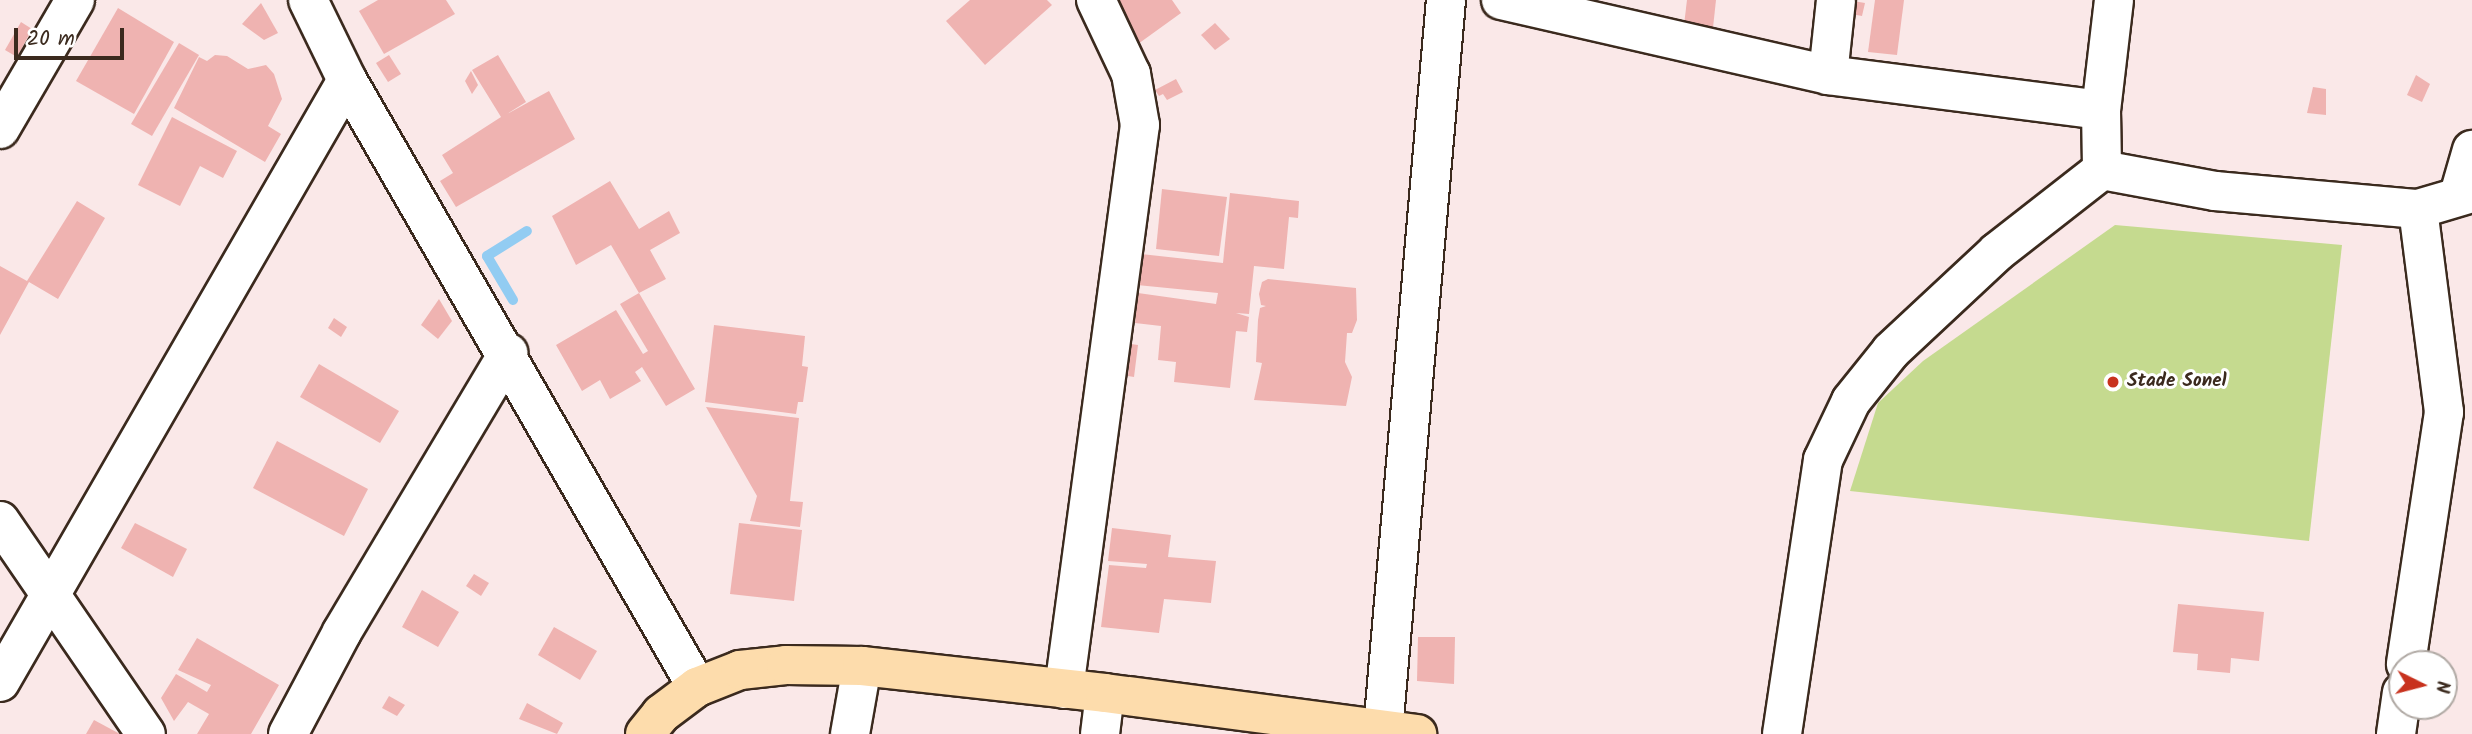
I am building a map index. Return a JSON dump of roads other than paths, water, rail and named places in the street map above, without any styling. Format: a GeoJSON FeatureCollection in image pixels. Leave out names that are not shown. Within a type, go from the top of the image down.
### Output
{"type":"FeatureCollection","features":[{"type":"Feature","properties":{"kind":"main road"},"geometry":{"type":"LineString","coordinates":[[645,734],[661,715],[697,687],[740,670],[786,665],[862,666],[1105,693],[1400,732]]}},
{"type":"Feature","properties":{"kind":"street"},"geometry":{"type":"LineString","coordinates":[[0,129],[75,0]]}},
{"type":"Feature","properties":{"kind":"street"},"geometry":{"type":"LineString","coordinates":[[308,0],[347,80],[508,353],[697,687]]}},
{"type":"Feature","properties":{"kind":"street"},"geometry":{"type":"LineString","coordinates":[[1064,689],[1140,125],[1131,74],[1096,0]]}},
{"type":"Feature","properties":{"kind":"street"},"geometry":{"type":"LineString","coordinates":[[1400,732],[1446,0]]}},
{"type":"Feature","properties":{"kind":"street"},"geometry":{"type":"LineString","coordinates":[[1501,0],[1828,75],[2101,110]]}},
{"type":"Feature","properties":{"kind":"street"},"geometry":{"type":"LineString","coordinates":[[1828,75],[1836,0]]}},
{"type":"Feature","properties":{"kind":"street"},"geometry":{"type":"LineString","coordinates":[[2102,170],[2101,110],[2114,0]]}},
{"type":"Feature","properties":{"kind":"street"},"geometry":{"type":"LineString","coordinates":[[0,682],[347,80]]}},
{"type":"Feature","properties":{"kind":"street"},"geometry":{"type":"LineString","coordinates":[[1782,734],[1823,460],[1851,401],[1891,351],[1997,252],[2102,170],[2214,191],[2418,209],[2465,194],[2472,150]]}},
{"type":"Feature","properties":{"kind":"street"},"geometry":{"type":"LineString","coordinates":[[2408,650],[2445,412],[2418,209]]}},
{"type":"Feature","properties":{"kind":"street"},"geometry":{"type":"LineString","coordinates":[[288,734],[342,632],[508,353]]}},
{"type":"Feature","properties":{"kind":"street"},"geometry":{"type":"LineString","coordinates":[[0,521],[146,734]]}},
{"type":"Feature","properties":{"kind":"street"},"geometry":{"type":"LineString","coordinates":[[850,734],[862,666]]}},
{"type":"Feature","properties":{"kind":"street"},"geometry":{"type":"LineString","coordinates":[[1100,734],[1105,693]]}},
{"type":"Feature","properties":{"kind":"waterway"},"geometry":{"type":"LineString","coordinates":[[513,300],[487,256],[527,231]]}},
{"type":"Feature","properties":{"kind":"place","name":"Stade Sonel"},"geometry":{"type":"Point","coordinates":[2113,382]}}]}
